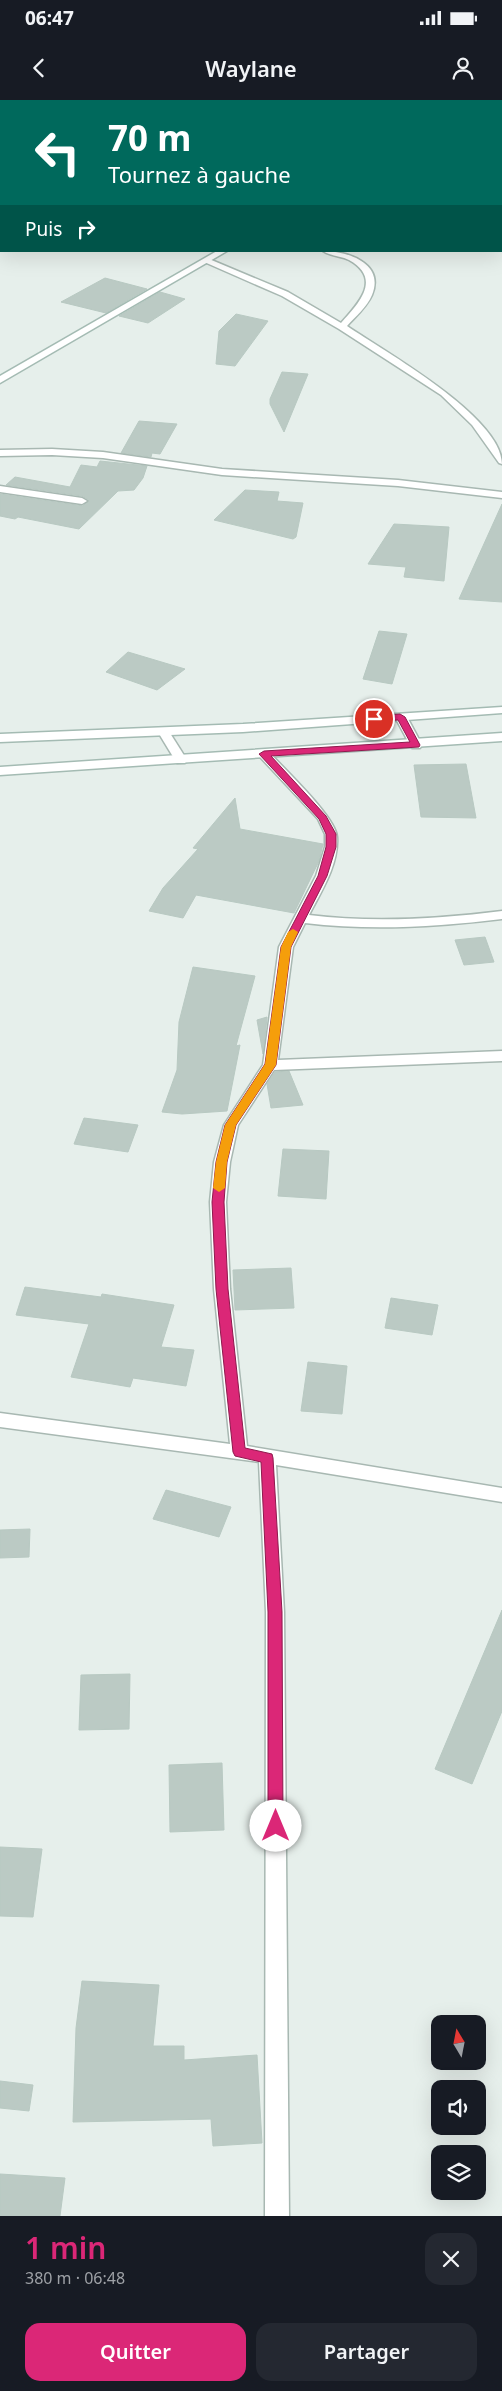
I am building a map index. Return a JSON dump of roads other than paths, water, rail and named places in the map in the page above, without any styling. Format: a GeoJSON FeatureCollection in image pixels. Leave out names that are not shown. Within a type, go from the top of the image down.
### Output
{"type":"FeatureCollection","features":[{"type":"Feature","properties":{"kind":"street"},"geometry":{"type":"LineString","coordinates":[[0,380],[220,252]]}},
{"type":"Feature","properties":{"kind":"street"},"geometry":{"type":"LineString","coordinates":[[331,252],[353,258],[366,269],[372,285],[368,296],[342,327]]}},
{"type":"Feature","properties":{"kind":"street"},"geometry":{"type":"LineString","coordinates":[[206,261],[277,290],[342,327],[444,393],[474,422],[502,461]]}},
{"type":"Feature","properties":{"kind":"street"},"geometry":{"type":"LineString","coordinates":[[0,454],[52,452],[103,455],[222,472],[398,483],[502,495]]}},
{"type":"Feature","properties":{"kind":"street"},"geometry":{"type":"LineString","coordinates":[[0,489],[82,501]]}},
{"type":"Feature","properties":{"kind":"street"},"geometry":{"type":"LineString","coordinates":[[0,738],[164,732],[502,710]]}},
{"type":"Feature","properties":{"kind":"street"},"geometry":{"type":"LineString","coordinates":[[400,717],[416,745]]}},
{"type":"Feature","properties":{"kind":"street"},"geometry":{"type":"LineString","coordinates":[[164,732],[181,760]]}},
{"type":"Feature","properties":{"kind":"street"},"geometry":{"type":"LineString","coordinates":[[0,771],[502,738]]}},
{"type":"Feature","properties":{"kind":"street"},"geometry":{"type":"LineString","coordinates":[[239,1452],[222,1289],[218,1202],[222,1162],[231,1125],[270,1065],[286,947],[322,876],[331,847],[331,834],[323,818],[264,754]]}},
{"type":"Feature","properties":{"kind":"street"},"geometry":{"type":"LineString","coordinates":[[300,918],[335,923],[436,924],[502,915]]}},
{"type":"Feature","properties":{"kind":"street"},"geometry":{"type":"LineString","coordinates":[[270,1065],[502,1056]]}},
{"type":"Feature","properties":{"kind":"street"},"geometry":{"type":"LineString","coordinates":[[0,1420],[239,1452],[502,1496]]}},
{"type":"Feature","properties":{"kind":"street"},"geometry":{"type":"LineString","coordinates":[[267,1458],[275,1612],[278,2216]]}}]}
